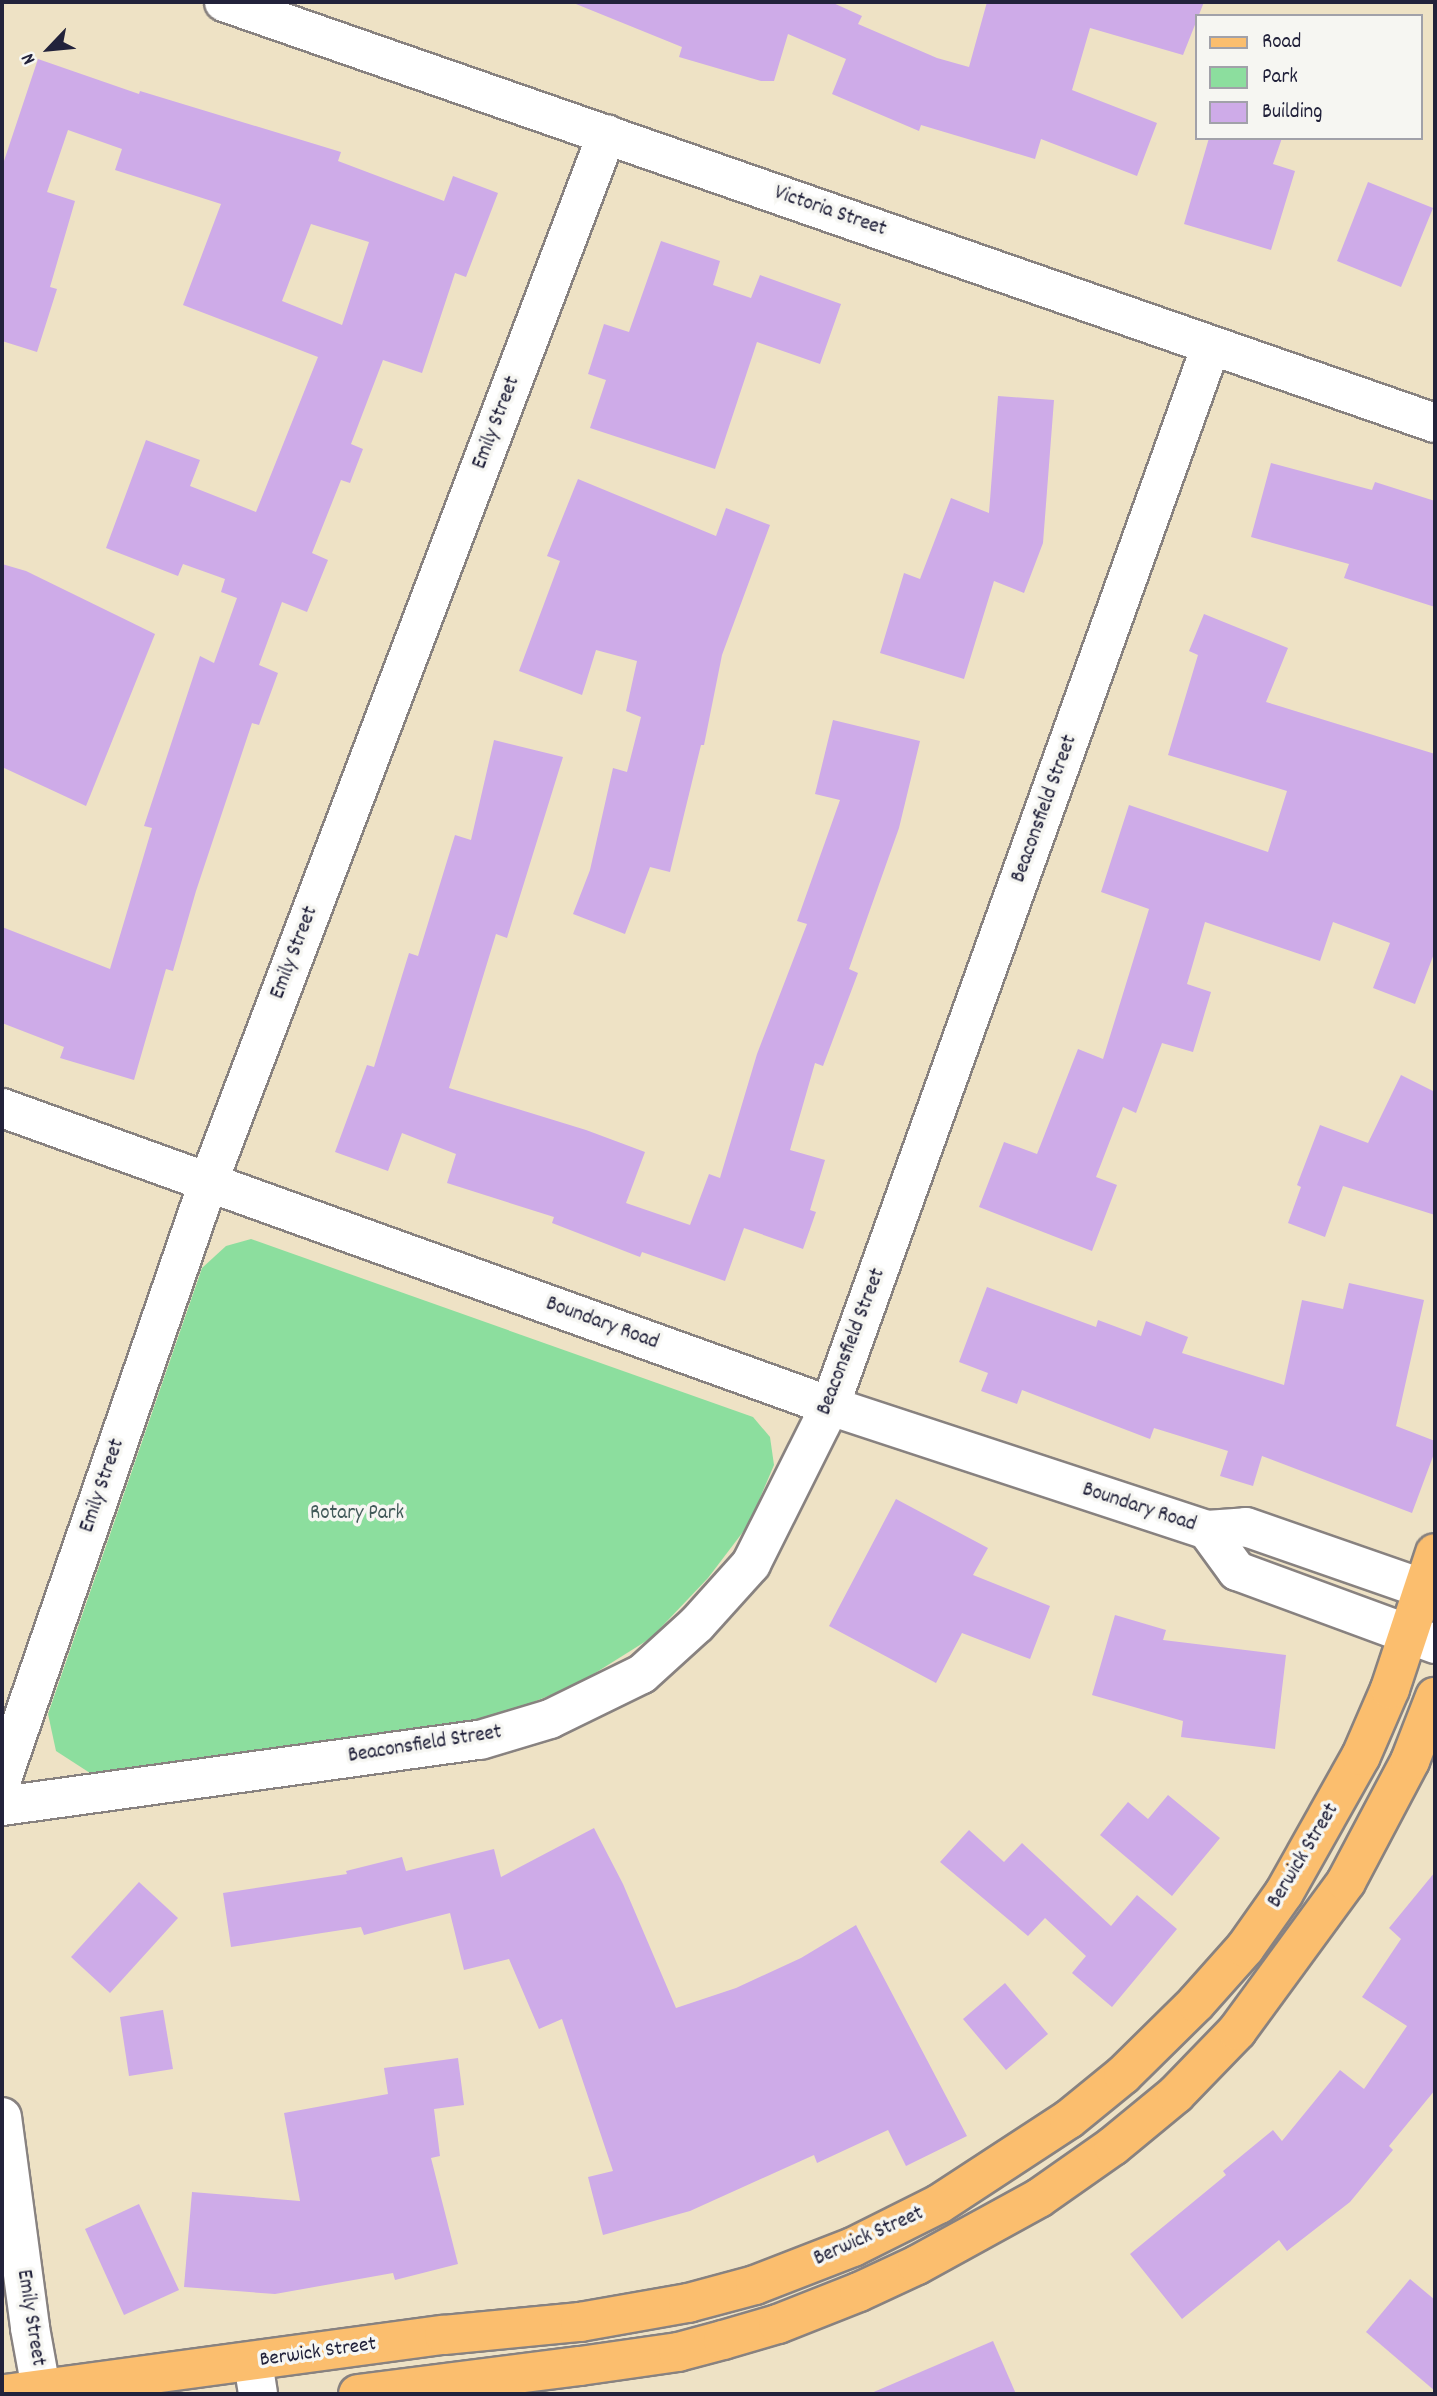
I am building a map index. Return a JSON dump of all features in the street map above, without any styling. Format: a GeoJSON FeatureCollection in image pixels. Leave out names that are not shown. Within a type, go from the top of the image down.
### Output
{"type":"FeatureCollection","features":[{"type":"Feature","properties":{"kind":"main road","name":"Berwick Street"},"geometry":{"type":"LineString","coordinates":[[30,2393],[255,2378],[444,2335],[580,2322],[688,2302],[742,2288],[853,2247],[939,2204],[1069,2119],[1123,2074],[1196,2003],[1245,1948],[1284,1893],[1361,1756],[1421,1640],[1432,1578]]}},
{"type":"Feature","properties":{"kind":"main road","name":"Berwick Street"},"geometry":{"type":"LineString","coordinates":[[358,2394],[678,2351],[778,2325],[917,2265],[1039,2198],[1113,2147],[1176,2094],[1237,2031],[1346,1882],[1410,1761],[1435,1697]]}},
{"type":"Feature","properties":{"kind":"street","name":"Victoria Street"},"geometry":{"type":"LineString","coordinates":[[224,2],[1435,423]]}},
{"type":"Feature","properties":{"kind":"street","name":"Emily Street"},"geometry":{"type":"LineString","coordinates":[[2,1779],[208,1183],[607,134]]}},
{"type":"Feature","properties":{"kind":"street","name":"Beaconsfield Street"},"geometry":{"type":"LineString","coordinates":[[2,1806],[480,1740],[550,1719],[642,1674],[697,1624],[751,1564],[830,1406],[1211,346]]}},
{"type":"Feature","properties":{"kind":"street","name":"Boundary Road"},"geometry":{"type":"LineString","coordinates":[[2,1108],[830,1406],[1207,1530],[1246,1527],[1432,1578]]}},
{"type":"Feature","properties":{"kind":"street","name":"Boundary Road"},"geometry":{"type":"LineString","coordinates":[[1207,1530],[1237,1571],[1421,1640]]}},
{"type":"Feature","properties":{"kind":"street","name":"Emily Street"},"geometry":{"type":"LineString","coordinates":[[2,2117],[30,2328],[30,2393]]}},
{"type":"Feature","properties":{"kind":"green space","name":"Rotary Park"},"geometry":{"type":"Polygon","coordinates":[[[251,1239],[753,1417],[770,1437],[774,1465],[749,1524],[708,1578],[651,1638],[576,1685],[478,1724],[90,1773],[56,1751],[48,1714],[202,1268],[226,1246],[251,1239]]]}},
{"type":"Feature","properties":{"kind":"building"},"geometry":{"type":"Polygon","coordinates":[[[571,2],[831,2],[862,16],[858,24],[937,58],[969,67],[987,2],[1204,2],[1199,14],[1196,14],[1196,22],[1183,55],[1090,28],[1072,90],[1157,123],[1137,176],[1041,139],[1035,159],[921,125],[919,131],[832,94],[846,59],[788,34],[774,81],[761,81],[679,57],[682,47],[571,2]]]}},
{"type":"Feature","properties":{"kind":"building"},"geometry":{"type":"Polygon","coordinates":[[[38,59],[139,94],[140,91],[341,152],[338,161],[444,201],[453,176],[498,193],[466,277],[455,273],[422,373],[383,360],[351,444],[363,449],[350,483],[341,480],[312,553],[328,560],[307,612],[282,602],[259,665],[278,673],[259,725],[252,723],[196,891],[173,971],[166,969],[134,1080],[60,1058],[64,1047],[2,1023],[2,927],[110,969],[152,828],[144,826],[200,656],[214,663],[237,598],[221,592],[225,579],[183,564],[178,576],[106,548],[146,440],[200,460],[190,486],[256,512],[318,357],[183,305],[221,204],[115,170],[122,149],[68,130],[47,192],[75,201],[50,287],[57,289],[37,352],[2,341],[2,167],[38,59]],[[311,224],[282,301],[342,325],[369,242],[311,224]]]}},
{"type":"Feature","properties":{"kind":"building"},"geometry":{"type":"Polygon","coordinates":[[[1208,140],[1281,140],[1273,164],[1295,171],[1271,250],[1184,224],[1208,140]]]}},
{"type":"Feature","properties":{"kind":"building"},"geometry":{"type":"Polygon","coordinates":[[[1368,182],[1433,208],[1401,287],[1337,261],[1368,182]]]}},
{"type":"Feature","properties":{"kind":"building"},"geometry":{"type":"Polygon","coordinates":[[[661,241],[720,261],[713,285],[751,298],[760,275],[841,304],[820,364],[757,342],[715,469],[590,428],[606,380],[588,374],[604,324],[629,332],[661,241]]]}},
{"type":"Feature","properties":{"kind":"building"},"geometry":{"type":"Polygon","coordinates":[[[998,396],[1054,400],[1043,543],[1024,593],[994,581],[964,679],[880,653],[904,573],[920,579],[951,498],[989,513],[998,396]]]}},
{"type":"Feature","properties":{"kind":"building"},"geometry":{"type":"Polygon","coordinates":[[[1271,463],[1372,490],[1375,482],[1435,501],[1435,607],[1344,578],[1349,564],[1251,537],[1271,463]]]}},
{"type":"Feature","properties":{"kind":"building"},"geometry":{"type":"Polygon","coordinates":[[[578,479],[716,536],[726,508],[770,525],[722,655],[704,745],[701,745],[670,872],[650,867],[625,934],[573,914],[590,870],[613,768],[627,772],[641,717],[626,711],[637,661],[596,650],[582,695],[519,671],[560,561],[547,556],[578,479]]]}},
{"type":"Feature","properties":{"kind":"building"},"geometry":{"type":"Polygon","coordinates":[[[2,564],[26,571],[155,634],[86,806],[2,767],[2,564]]]}},
{"type":"Feature","properties":{"kind":"building"},"geometry":{"type":"Polygon","coordinates":[[[1204,614],[1288,648],[1266,702],[1435,754],[1435,951],[1415,1004],[1373,988],[1390,943],[1333,922],[1320,961],[1205,922],[1187,984],[1211,992],[1193,1052],[1162,1043],[1136,1113],[1123,1107],[1096,1177],[1117,1185],[1092,1251],[979,1207],[1004,1142],[1037,1154],[1078,1049],[1103,1059],[1149,909],[1101,892],[1129,805],[1268,852],[1287,791],[1168,755],[1198,655],[1189,651],[1204,614]]]}},
{"type":"Feature","properties":{"kind":"building"},"geometry":{"type":"Polygon","coordinates":[[[833,720],[920,741],[899,828],[849,969],[858,973],[823,1066],[815,1063],[790,1150],[825,1160],[810,1210],[816,1212],[803,1249],[744,1228],[725,1281],[642,1252],[640,1257],[552,1223],[554,1217],[447,1183],[456,1154],[402,1133],[388,1171],[335,1152],[367,1065],[374,1067],[409,953],[418,956],[455,835],[471,840],[494,740],[563,757],[507,938],[496,934],[449,1088],[586,1130],[645,1152],[626,1203],[690,1225],[709,1174],[720,1178],[757,1054],[807,924],[797,921],[840,800],[815,794],[833,720]]]}},
{"type":"Feature","properties":{"kind":"building"},"geometry":{"type":"Polygon","coordinates":[[[1401,1075],[1435,1092],[1435,1215],[1343,1186],[1325,1237],[1288,1223],[1301,1187],[1297,1185],[1320,1125],[1368,1143],[1401,1075]]]}},
{"type":"Feature","properties":{"kind":"building"},"geometry":{"type":"Polygon","coordinates":[[[1349,1283],[1424,1300],[1396,1426],[1435,1441],[1435,1451],[1412,1513],[1262,1456],[1253,1486],[1220,1476],[1228,1451],[1154,1428],[1150,1439],[1022,1390],[1017,1404],[981,1391],[988,1373],[959,1362],[987,1287],[1096,1327],[1098,1320],[1141,1336],[1146,1321],[1188,1337],[1182,1353],[1284,1385],[1302,1300],[1343,1309],[1349,1283]]]}},
{"type":"Feature","properties":{"kind":"building"},"geometry":{"type":"Polygon","coordinates":[[[896,1499],[988,1548],[973,1575],[1050,1606],[1030,1659],[962,1633],[936,1683],[829,1626],[896,1499]]]}},
{"type":"Feature","properties":{"kind":"building"},"geometry":{"type":"Polygon","coordinates":[[[1115,1615],[1166,1630],[1163,1640],[1286,1655],[1275,1749],[1181,1737],[1183,1721],[1092,1695],[1115,1615]]]}},
{"type":"Feature","properties":{"kind":"building"},"geometry":{"type":"Polygon","coordinates":[[[1168,1795],[1220,1838],[1172,1896],[1100,1835],[1128,1802],[1148,1819],[1168,1795]]]}},
{"type":"Feature","properties":{"kind":"building"},"geometry":{"type":"Polygon","coordinates":[[[594,1828],[623,1884],[676,2008],[736,1988],[801,1958],[856,1925],[967,2136],[906,2166],[888,2130],[817,2163],[814,2155],[690,2211],[603,2235],[588,2177],[613,2171],[562,2019],[539,2029],[509,1959],[464,1970],[450,1913],[364,1935],[361,1927],[231,1947],[223,1893],[347,1874],[346,1871],[402,1857],[406,1871],[494,1849],[501,1877],[594,1828]]]}},
{"type":"Feature","properties":{"kind":"building"},"geometry":{"type":"Polygon","coordinates":[[[969,1830],[1004,1862],[1022,1843],[1111,1926],[1137,1895],[1177,1929],[1112,2007],[1072,1973],[1086,1956],[1045,1918],[1028,1936],[940,1862],[969,1830]]]}},
{"type":"Feature","properties":{"kind":"building"},"geometry":{"type":"Polygon","coordinates":[[[1435,1872],[1435,2090],[1389,2146],[1393,2150],[1350,2202],[1287,2251],[1279,2240],[1182,2319],[1130,2254],[1226,2175],[1223,2171],[1273,2130],[1282,2141],[1340,2070],[1364,2089],[1407,2026],[1362,1997],[1401,1939],[1389,1928],[1435,1872]]]}},
{"type":"Feature","properties":{"kind":"building"},"geometry":{"type":"Polygon","coordinates":[[[139,1882],[178,1918],[110,1993],[71,1957],[139,1882]]]}},
{"type":"Feature","properties":{"kind":"building"},"geometry":{"type":"Polygon","coordinates":[[[1005,1983],[1048,2034],[1006,2070],[963,2019],[1005,1983]]]}},
{"type":"Feature","properties":{"kind":"building"},"geometry":{"type":"Polygon","coordinates":[[[163,2010],[173,2069],[129,2076],[120,2017],[163,2010]]]}},
{"type":"Feature","properties":{"kind":"building"},"geometry":{"type":"Polygon","coordinates":[[[458,2058],[464,2105],[434,2109],[440,2156],[431,2158],[458,2264],[395,2280],[393,2273],[275,2294],[184,2287],[192,2192],[300,2201],[284,2113],[388,2094],[384,2068],[458,2058]]]}},
{"type":"Feature","properties":{"kind":"building"},"geometry":{"type":"Polygon","coordinates":[[[139,2204],[179,2290],[124,2315],[85,2229],[139,2204]]]}},
{"type":"Feature","properties":{"kind":"building"},"geometry":{"type":"Polygon","coordinates":[[[1410,2279],[1435,2300],[1435,2391],[1366,2332],[1410,2279]]]}},
{"type":"Feature","properties":{"kind":"building"},"geometry":{"type":"Polygon","coordinates":[[[993,2341],[1016,2394],[869,2394],[993,2341]]]}}]}
